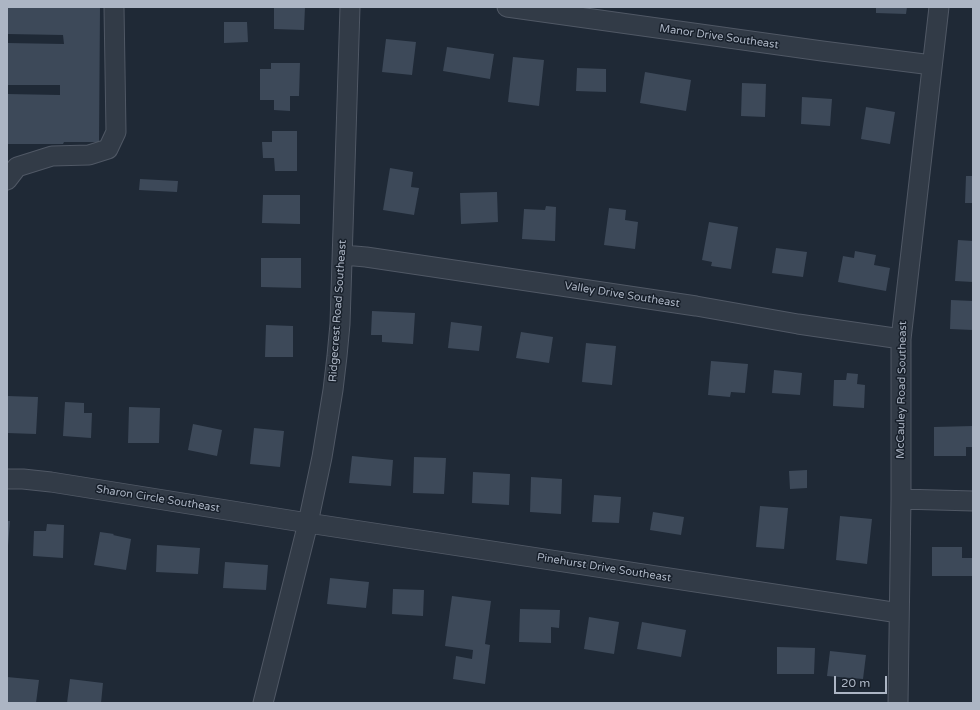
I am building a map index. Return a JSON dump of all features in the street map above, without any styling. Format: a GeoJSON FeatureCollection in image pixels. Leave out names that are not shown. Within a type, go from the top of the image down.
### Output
{"type":"FeatureCollection","features":[{"type":"Feature","properties":{"kind":"street"},"geometry":{"type":"LineString","coordinates":[[7,180],[17,167],[52,156],[89,155],[108,149],[116,132],[114,7]]}},
{"type":"Feature","properties":{"kind":"street","name":"Ridgecrest Road Southeast"},"geometry":{"type":"LineString","coordinates":[[263,703],[308,523],[322,457],[333,390],[340,324],[350,7]]}},
{"type":"Feature","properties":{"kind":"street","name":"Manor Drive Southeast"},"geometry":{"type":"LineString","coordinates":[[507,7],[932,66]]}},
{"type":"Feature","properties":{"kind":"street","name":"McCauley Road Southeast"},"geometry":{"type":"LineString","coordinates":[[898,703],[901,499],[901,339],[939,7]]}},
{"type":"Feature","properties":{"kind":"street","name":"Valley Drive Southeast"},"geometry":{"type":"LineString","coordinates":[[343,255],[366,257],[688,305],[798,324],[901,339]]}},
{"type":"Feature","properties":{"kind":"street","name":"Sharon Circle Southeast"},"geometry":{"type":"LineString","coordinates":[[7,479],[51,482],[308,523]]}},
{"type":"Feature","properties":{"kind":"street"},"geometry":{"type":"LineString","coordinates":[[901,499],[973,501]]}},
{"type":"Feature","properties":{"kind":"street","name":"Pinehurst Drive Southeast"},"geometry":{"type":"LineString","coordinates":[[308,523],[900,613]]}},
{"type":"Feature","properties":{"kind":"building"},"geometry":{"type":"Polygon","coordinates":[[[7,7],[100,7],[99,142],[64,142],[63,144],[7,144],[7,94],[60,95],[60,85],[7,85],[7,43],[64,44],[63,35],[7,34],[7,7]]]}},
{"type":"Feature","properties":{"kind":"building"},"geometry":{"type":"Polygon","coordinates":[[[274,7],[305,7],[304,30],[274,29],[274,7]]]}},
{"type":"Feature","properties":{"kind":"building"},"geometry":{"type":"Polygon","coordinates":[[[876,7],[907,7],[906,14],[876,13],[876,7]]]}},
{"type":"Feature","properties":{"kind":"building"},"geometry":{"type":"Polygon","coordinates":[[[224,22],[247,22],[248,42],[224,43],[224,22]]]}},
{"type":"Feature","properties":{"kind":"building"},"geometry":{"type":"Polygon","coordinates":[[[386,39],[416,42],[412,75],[382,72],[386,39]]]}},
{"type":"Feature","properties":{"kind":"building"},"geometry":{"type":"Polygon","coordinates":[[[447,47],[494,54],[490,79],[443,71],[447,47]]]}},
{"type":"Feature","properties":{"kind":"building"},"geometry":{"type":"Polygon","coordinates":[[[513,57],[544,60],[539,106],[508,102],[513,57]]]}},
{"type":"Feature","properties":{"kind":"building"},"geometry":{"type":"Polygon","coordinates":[[[271,63],[300,63],[299,96],[290,96],[290,111],[274,110],[274,100],[260,100],[260,69],[271,69],[271,63]]]}},
{"type":"Feature","properties":{"kind":"building"},"geometry":{"type":"Polygon","coordinates":[[[577,68],[606,69],[606,92],[576,91],[577,68]]]}},
{"type":"Feature","properties":{"kind":"building"},"geometry":{"type":"Polygon","coordinates":[[[645,72],[691,80],[686,111],[640,103],[645,72]]]}},
{"type":"Feature","properties":{"kind":"building"},"geometry":{"type":"Polygon","coordinates":[[[742,83],[766,84],[765,117],[741,116],[742,83]]]}},
{"type":"Feature","properties":{"kind":"building"},"geometry":{"type":"Polygon","coordinates":[[[802,97],[832,99],[830,126],[801,124],[802,97]]]}},
{"type":"Feature","properties":{"kind":"building"},"geometry":{"type":"Polygon","coordinates":[[[866,107],[895,112],[890,144],[861,139],[866,107]]]}},
{"type":"Feature","properties":{"kind":"building"},"geometry":{"type":"Polygon","coordinates":[[[272,131],[297,131],[297,171],[275,171],[274,158],[263,158],[262,142],[272,142],[272,131]]]}},
{"type":"Feature","properties":{"kind":"building"},"geometry":{"type":"Polygon","coordinates":[[[390,168],[413,172],[411,187],[419,188],[414,215],[383,210],[390,168]]]}},
{"type":"Feature","properties":{"kind":"building"},"geometry":{"type":"Polygon","coordinates":[[[966,176],[973,176],[973,203],[965,203],[966,176]]]}},
{"type":"Feature","properties":{"kind":"building"},"geometry":{"type":"Polygon","coordinates":[[[140,179],[178,181],[177,192],[139,190],[140,179]]]}},
{"type":"Feature","properties":{"kind":"building"},"geometry":{"type":"Polygon","coordinates":[[[497,192],[498,222],[461,224],[460,193],[497,192]]]}},
{"type":"Feature","properties":{"kind":"building"},"geometry":{"type":"Polygon","coordinates":[[[263,195],[300,195],[300,224],[262,223],[263,195]]]}},
{"type":"Feature","properties":{"kind":"building"},"geometry":{"type":"Polygon","coordinates":[[[546,206],[556,207],[555,241],[522,239],[524,209],[545,210],[546,206]]]}},
{"type":"Feature","properties":{"kind":"building"},"geometry":{"type":"Polygon","coordinates":[[[609,208],[626,210],[625,220],[638,222],[635,249],[604,245],[609,208]]]}},
{"type":"Feature","properties":{"kind":"building"},"geometry":{"type":"Polygon","coordinates":[[[709,222],[738,227],[731,269],[711,266],[712,262],[702,260],[709,222]]]}},
{"type":"Feature","properties":{"kind":"building"},"geometry":{"type":"Polygon","coordinates":[[[958,240],[973,241],[973,282],[955,281],[958,240]]]}},
{"type":"Feature","properties":{"kind":"building"},"geometry":{"type":"Polygon","coordinates":[[[776,248],[807,252],[803,277],[772,273],[776,248]]]}},
{"type":"Feature","properties":{"kind":"building"},"geometry":{"type":"Polygon","coordinates":[[[855,251],[876,255],[874,265],[890,268],[886,291],[838,282],[843,256],[854,258],[855,251]]]}},
{"type":"Feature","properties":{"kind":"building"},"geometry":{"type":"Polygon","coordinates":[[[261,258],[301,258],[301,288],[261,287],[261,258]]]}},
{"type":"Feature","properties":{"kind":"building"},"geometry":{"type":"Polygon","coordinates":[[[951,300],[973,301],[973,330],[950,329],[951,300]]]}},
{"type":"Feature","properties":{"kind":"building"},"geometry":{"type":"Polygon","coordinates":[[[372,311],[415,313],[413,344],[382,342],[382,335],[371,335],[372,311]]]}},
{"type":"Feature","properties":{"kind":"building"},"geometry":{"type":"Polygon","coordinates":[[[451,322],[482,326],[479,351],[448,348],[451,322]]]}},
{"type":"Feature","properties":{"kind":"building"},"geometry":{"type":"Polygon","coordinates":[[[266,325],[293,326],[293,357],[265,357],[266,325]]]}},
{"type":"Feature","properties":{"kind":"building"},"geometry":{"type":"Polygon","coordinates":[[[521,332],[553,337],[549,363],[516,358],[521,332]]]}},
{"type":"Feature","properties":{"kind":"building"},"geometry":{"type":"Polygon","coordinates":[[[586,343],[616,346],[612,385],[582,382],[586,343]]]}},
{"type":"Feature","properties":{"kind":"building"},"geometry":{"type":"Polygon","coordinates":[[[711,361],[748,364],[745,393],[731,392],[730,397],[708,395],[711,361]]]}},
{"type":"Feature","properties":{"kind":"building"},"geometry":{"type":"Polygon","coordinates":[[[774,370],[802,373],[800,395],[772,393],[774,370]]]}},
{"type":"Feature","properties":{"kind":"building"},"geometry":{"type":"Polygon","coordinates":[[[847,373],[858,374],[857,384],[865,385],[864,408],[833,406],[834,380],[846,380],[847,373]]]}},
{"type":"Feature","properties":{"kind":"building"},"geometry":{"type":"Polygon","coordinates":[[[7,396],[38,397],[36,434],[7,433],[7,396]]]}},
{"type":"Feature","properties":{"kind":"building"},"geometry":{"type":"Polygon","coordinates":[[[65,402],[84,403],[84,413],[92,413],[91,438],[63,436],[65,402]]]}},
{"type":"Feature","properties":{"kind":"building"},"geometry":{"type":"Polygon","coordinates":[[[129,407],[160,408],[159,443],[128,443],[129,407]]]}},
{"type":"Feature","properties":{"kind":"building"},"geometry":{"type":"Polygon","coordinates":[[[193,424],[222,430],[217,456],[188,450],[193,424]]]}},
{"type":"Feature","properties":{"kind":"building"},"geometry":{"type":"Polygon","coordinates":[[[973,426],[973,447],[966,447],[966,456],[934,456],[934,427],[973,426]]]}},
{"type":"Feature","properties":{"kind":"building"},"geometry":{"type":"Polygon","coordinates":[[[254,428],[284,431],[280,467],[250,464],[254,428]]]}},
{"type":"Feature","properties":{"kind":"building"},"geometry":{"type":"Polygon","coordinates":[[[352,456],[393,460],[391,486],[349,483],[352,456]]]}},
{"type":"Feature","properties":{"kind":"building"},"geometry":{"type":"Polygon","coordinates":[[[414,457],[446,458],[444,494],[413,493],[414,457]]]}},
{"type":"Feature","properties":{"kind":"building"},"geometry":{"type":"Polygon","coordinates":[[[807,470],[807,488],[790,489],[789,471],[807,470]]]}},
{"type":"Feature","properties":{"kind":"building"},"geometry":{"type":"Polygon","coordinates":[[[473,472],[510,474],[509,505],[472,503],[473,472]]]}},
{"type":"Feature","properties":{"kind":"building"},"geometry":{"type":"Polygon","coordinates":[[[531,477],[562,479],[561,514],[530,512],[531,477]]]}},
{"type":"Feature","properties":{"kind":"building"},"geometry":{"type":"Polygon","coordinates":[[[594,495],[621,497],[619,523],[592,522],[594,495]]]}},
{"type":"Feature","properties":{"kind":"building"},"geometry":{"type":"Polygon","coordinates":[[[760,506],[788,508],[784,549],[756,547],[760,506]]]}},
{"type":"Feature","properties":{"kind":"building"},"geometry":{"type":"Polygon","coordinates":[[[653,512],[684,517],[681,535],[650,530],[653,512]]]}},
{"type":"Feature","properties":{"kind":"building"},"geometry":{"type":"Polygon","coordinates":[[[840,516],[872,519],[867,564],[836,560],[840,516]]]}},
{"type":"Feature","properties":{"kind":"building"},"geometry":{"type":"Polygon","coordinates":[[[7,521],[10,521],[8,546],[7,546],[7,521]]]}},
{"type":"Feature","properties":{"kind":"building"},"geometry":{"type":"Polygon","coordinates":[[[47,524],[64,525],[63,558],[33,556],[34,531],[46,531],[47,524]]]}},
{"type":"Feature","properties":{"kind":"building"},"geometry":{"type":"Polygon","coordinates":[[[100,532],[131,539],[126,570],[94,565],[100,532]]]}},
{"type":"Feature","properties":{"kind":"building"},"geometry":{"type":"Polygon","coordinates":[[[157,545],[200,548],[198,574],[156,572],[157,545]]]}},
{"type":"Feature","properties":{"kind":"building"},"geometry":{"type":"Polygon","coordinates":[[[932,547],[962,547],[962,558],[972,558],[972,576],[932,576],[932,547]]]}},
{"type":"Feature","properties":{"kind":"building"},"geometry":{"type":"Polygon","coordinates":[[[225,562],[268,565],[266,590],[223,588],[225,562]]]}},
{"type":"Feature","properties":{"kind":"building"},"geometry":{"type":"Polygon","coordinates":[[[330,578],[369,582],[366,608],[327,604],[330,578]]]}},
{"type":"Feature","properties":{"kind":"building"},"geometry":{"type":"Polygon","coordinates":[[[393,589],[424,590],[423,616],[392,614],[393,589]]]}},
{"type":"Feature","properties":{"kind":"building"},"geometry":{"type":"Polygon","coordinates":[[[452,596],[491,601],[485,644],[490,645],[485,684],[453,679],[456,656],[472,659],[473,650],[445,646],[452,596]]]}},
{"type":"Feature","properties":{"kind":"building"},"geometry":{"type":"Polygon","coordinates":[[[520,609],[560,610],[559,628],[551,627],[551,643],[519,642],[520,609]]]}},
{"type":"Feature","properties":{"kind":"building"},"geometry":{"type":"Polygon","coordinates":[[[589,617],[619,622],[614,654],[584,649],[589,617]]]}},
{"type":"Feature","properties":{"kind":"building"},"geometry":{"type":"Polygon","coordinates":[[[642,622],[686,630],[681,657],[637,649],[642,622]]]}},
{"type":"Feature","properties":{"kind":"building"},"geometry":{"type":"Polygon","coordinates":[[[777,647],[815,648],[814,674],[777,674],[777,647]]]}},
{"type":"Feature","properties":{"kind":"building"},"geometry":{"type":"Polygon","coordinates":[[[830,651],[866,655],[863,679],[827,676],[830,651]]]}},
{"type":"Feature","properties":{"kind":"building"},"geometry":{"type":"Polygon","coordinates":[[[7,677],[39,680],[36,703],[7,703],[7,677]]]}},
{"type":"Feature","properties":{"kind":"building"},"geometry":{"type":"Polygon","coordinates":[[[70,679],[103,683],[101,703],[67,703],[70,679]]]}}]}
